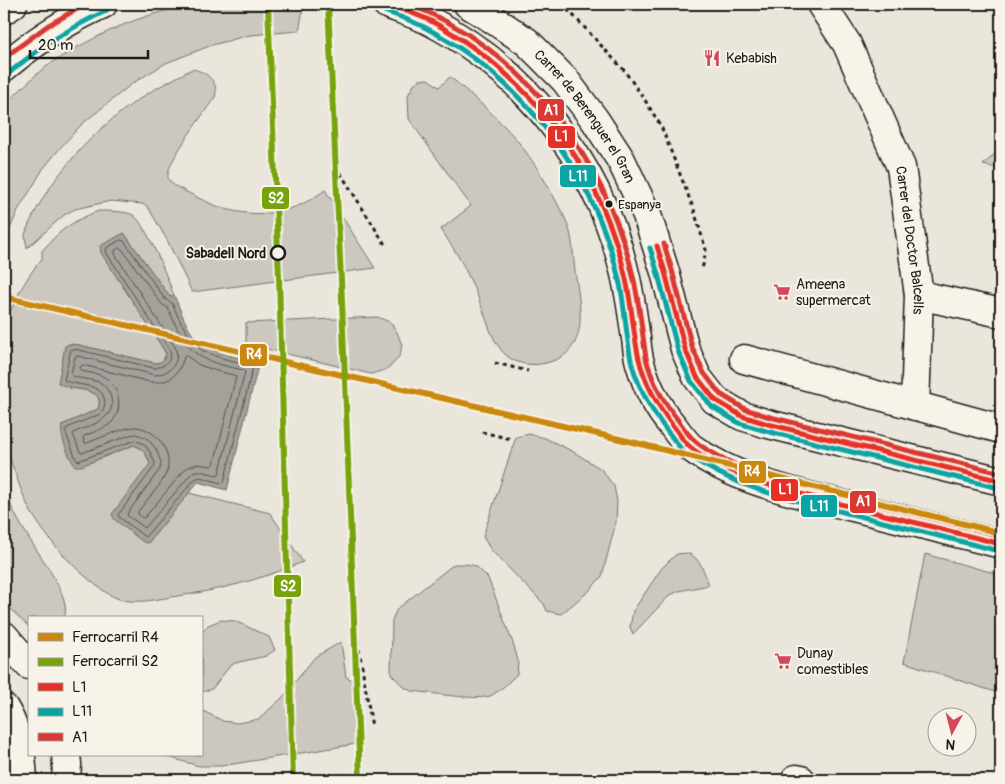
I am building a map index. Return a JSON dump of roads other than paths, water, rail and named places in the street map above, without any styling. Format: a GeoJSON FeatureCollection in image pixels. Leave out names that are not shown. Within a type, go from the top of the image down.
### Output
{"type":"FeatureCollection","features":[{"type":"Feature","properties":{"kind":"main road"},"geometry":{"type":"LineString","coordinates":[[4,10],[12,4]]}},
{"type":"Feature","properties":{"kind":"main road"},"geometry":{"type":"LineString","coordinates":[[4,67],[18,55],[68,21],[103,4]]}},
{"type":"Feature","properties":{"kind":"main road"},"geometry":{"type":"LineString","coordinates":[[387,4],[428,20],[468,44],[506,74],[539,107],[574,153],[602,204],[615,236],[624,268],[640,362],[651,394],[662,414],[688,446],[722,467],[759,482],[1001,544]]}},
{"type":"Feature","properties":{"kind":"main road","name":"Carrer de Berenguer el Gran"},"geometry":{"type":"LineString","coordinates":[[468,4],[527,42],[565,80],[595,120],[621,160],[647,215],[665,272],[685,349],[696,377],[715,400],[742,416],[768,424],[1001,481]]}},
{"type":"Feature","properties":{"kind":"main road","name":"Carrer del Doctor Balcells"},"geometry":{"type":"LineString","coordinates":[[821,4],[847,44],[901,167],[919,294],[915,406]]}},
{"type":"Feature","properties":{"kind":"main road"},"geometry":{"type":"LineString","coordinates":[[919,294],[1001,313]]}},
{"type":"Feature","properties":{"kind":"main road"},"geometry":{"type":"LineString","coordinates":[[744,359],[1001,430]]}},
{"type":"Feature","properties":{"kind":"main road"},"geometry":{"type":"LineString","coordinates":[[4,636],[28,664]]}},
{"type":"Feature","properties":{"kind":"main road"},"geometry":{"type":"LineString","coordinates":[[4,708],[17,740],[22,762],[23,780]]}},
{"type":"Feature","properties":{"kind":"main road"},"geometry":{"type":"LineString","coordinates":[[66,756],[66,780]]}},
{"type":"Feature","properties":{"kind":"water"},"geometry":{"type":"Polygon","coordinates":[[[124,233],[170,297],[174,295],[187,325],[197,340],[218,352],[259,362],[227,490],[198,482],[148,543],[143,542],[114,519],[112,514],[150,464],[145,453],[134,445],[81,466],[75,466],[65,446],[61,429],[62,425],[98,409],[99,402],[98,397],[93,393],[58,383],[65,346],[69,344],[79,345],[155,363],[161,362],[166,353],[101,253],[100,246],[124,233]]]}},
{"type":"Feature","properties":{"kind":"rail line","name":"S2"},"geometry":{"type":"LineString","coordinates":[[268,4],[279,277],[293,780]]}},
{"type":"Feature","properties":{"kind":"rail line","name":"S2"},"geometry":{"type":"LineString","coordinates":[[328,4],[342,301],[360,780]]}},
{"type":"Feature","properties":{"kind":"rail line","name":"R4"},"geometry":{"type":"LineString","coordinates":[[4,297],[628,441],[1001,533]]}},
{"type":"Feature","properties":{"kind":"place","name":"Kebabish"},"geometry":{"type":"Point","coordinates":[712,58]}},
{"type":"Feature","properties":{"kind":"place","name":"Espanya"},"geometry":{"type":"Point","coordinates":[609,204]}},
{"type":"Feature","properties":{"kind":"place","name":"Sabadell Nord"},"geometry":{"type":"Point","coordinates":[278,253]}},
{"type":"Feature","properties":{"kind":"place","name":"Ameena supermercat"},"geometry":{"type":"Point","coordinates":[782,292]}},
{"type":"Feature","properties":{"kind":"place","name":"Dunay comestibles"},"geometry":{"type":"Point","coordinates":[783,661]}}]}
